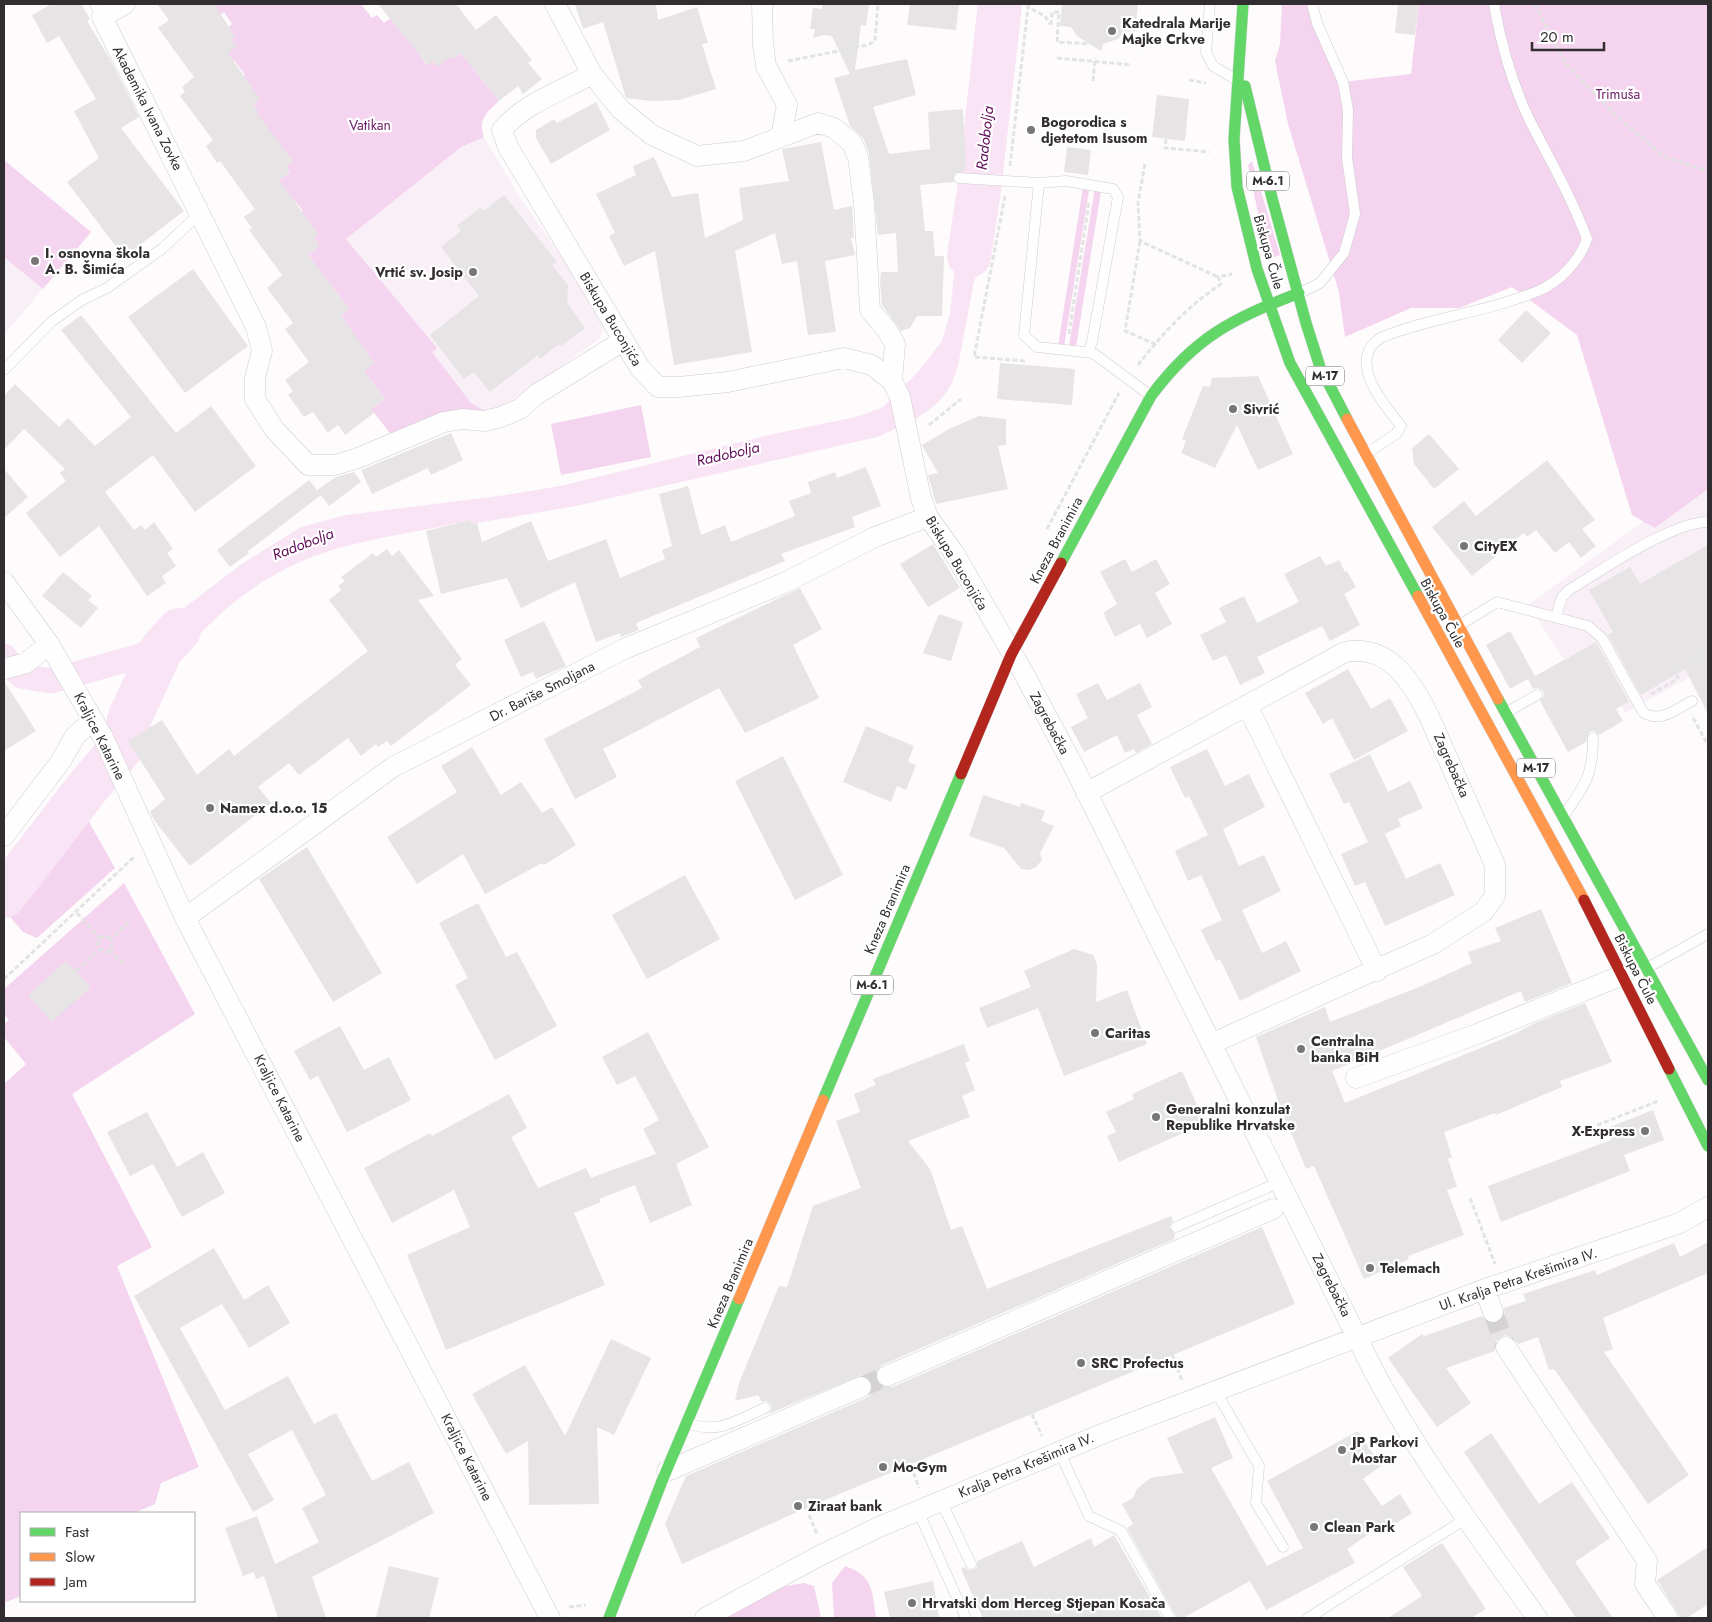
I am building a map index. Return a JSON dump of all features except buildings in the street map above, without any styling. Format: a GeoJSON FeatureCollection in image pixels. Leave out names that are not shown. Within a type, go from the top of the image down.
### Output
{"type":"FeatureCollection","features":[{"type":"Feature","properties":{"kind":"main road","name":"Biskupa Čule"},"geometry":{"type":"LineString","coordinates":[[1243,4],[1241,69],[1234,155],[1237,187],[1248,236],[1268,304],[1290,363],[1623,975],[1708,1146]]}},
{"type":"Feature","properties":{"kind":"main road","name":"Biskupa Čule"},"geometry":{"type":"LineString","coordinates":[[1241,69],[1320,367],[1458,627],[1708,1080]]}},
{"type":"Feature","properties":{"kind":"main road","name":"Kneza Branimira"},"geometry":{"type":"LineString","coordinates":[[609,1618],[687,1423],[1011,655],[1151,396],[1170,370],[1196,344],[1224,324],[1268,304],[1299,293]]}},
{"type":"Feature","properties":{"kind":"street"},"geometry":{"type":"LineString","coordinates":[[99,11],[125,4]]}},
{"type":"Feature","properties":{"kind":"street","name":"Biskupa Buconjića"},"geometry":{"type":"LineString","coordinates":[[555,4],[592,74],[620,109],[652,135],[697,156],[744,151],[818,123],[834,128],[852,143],[858,156],[864,203],[870,310],[887,330],[895,344],[892,381]]}},
{"type":"Feature","properties":{"kind":"street"},"geometry":{"type":"LineString","coordinates":[[762,4],[762,44],[766,66],[779,86],[787,105],[781,137]]}},
{"type":"Feature","properties":{"kind":"street","name":"Akademika Ivana Zovke"},"geometry":{"type":"LineString","coordinates":[[99,11],[201,212],[256,327],[262,351],[255,378],[255,399],[274,429],[308,465],[335,465],[358,458],[444,422],[462,419],[485,421],[501,417],[520,409],[537,394],[624,341]]}},
{"type":"Feature","properties":{"kind":"street","name":"Biskupa Buconjića"},"geometry":{"type":"LineString","coordinates":[[592,74],[510,120],[502,130],[508,147],[640,368],[658,387],[679,387],[728,382],[844,358],[872,366],[892,381],[900,397],[921,498],[928,517],[954,553],[1011,655]]}},
{"type":"Feature","properties":{"kind":"street","name":"Dr. Bariše Smoljana"},"geometry":{"type":"LineString","coordinates":[[185,918],[393,767],[624,649],[784,583],[875,537],[928,517]]}},
{"type":"Feature","properties":{"kind":"street","name":"Kraljice Katarine"},"geometry":{"type":"LineString","coordinates":[[4,582],[51,648],[104,739],[149,843],[185,918],[558,1613]]}},
{"type":"Feature","properties":{"kind":"street"},"geometry":{"type":"LineString","coordinates":[[4,669],[26,663],[51,648]]}},
{"type":"Feature","properties":{"kind":"street","name":"Zagrebačka"},"geometry":{"type":"LineString","coordinates":[[1086,793],[1345,652],[1359,649],[1381,655],[1401,672],[1417,691],[1495,865],[1495,896],[1482,912],[1462,928],[1433,944],[1210,1044]]}},
{"type":"Feature","properties":{"kind":"street","name":"Zagrebačka"},"geometry":{"type":"LineString","coordinates":[[1011,655],[1023,672],[1086,793],[1390,1402],[1467,1518],[1537,1618]]}},
{"type":"Feature","properties":{"kind":"street"},"geometry":{"type":"LineString","coordinates":[[1247,705],[1376,971]]}},
{"type":"Feature","properties":{"kind":"street"},"geometry":{"type":"LineString","coordinates":[[4,836],[61,761],[74,736],[93,720]]}},
{"type":"Feature","properties":{"kind":"street"},"geometry":{"type":"LineString","coordinates":[[1356,1078],[1477,1034],[1623,975]]}},
{"type":"Feature","properties":{"kind":"street","name":"Ul. Kralja Petra Krešimira IV."},"geometry":{"type":"LineString","coordinates":[[1357,1336],[1485,1289],[1680,1224],[1708,1207]]}},
{"type":"Feature","properties":{"kind":"street"},"geometry":{"type":"LineString","coordinates":[[886,1376],[1273,1209]]}},
{"type":"Feature","properties":{"kind":"street","name":"Ul. Kralja Petra Krešimira IV."},"geometry":{"type":"LineString","coordinates":[[1680,1224],[1708,1225]]}},
{"type":"Feature","properties":{"kind":"street"},"geometry":{"type":"LineString","coordinates":[[1485,1289],[1493,1312]]}},
{"type":"Feature","properties":{"kind":"street","name":"Kralja Petra Krešimira IV."},"geometry":{"type":"LineString","coordinates":[[705,1618],[817,1557],[918,1510],[1059,1451],[1357,1336]]}},
{"type":"Feature","properties":{"kind":"street"},"geometry":{"type":"LineString","coordinates":[[1506,1347],[1647,1561],[1645,1584],[1668,1618]]}},
{"type":"Feature","properties":{"kind":"street"},"geometry":{"type":"LineString","coordinates":[[667,1471],[861,1387]]}},
{"type":"Feature","properties":{"kind":"lane"},"geometry":{"type":"LineString","coordinates":[[1210,4],[1206,52],[1213,66],[1239,82]]}},
{"type":"Feature","properties":{"kind":"lane"},"geometry":{"type":"LineString","coordinates":[[1299,293],[1320,283],[1344,253],[1355,214],[1347,158],[1348,110],[1343,82],[1317,23],[1312,4]]}},
{"type":"Feature","properties":{"kind":"lane"},"geometry":{"type":"LineString","coordinates":[[1365,454],[1396,434],[1401,426],[1372,384],[1367,364],[1370,349],[1380,338],[1540,290],[1566,271],[1582,254],[1587,239],[1555,166],[1530,120],[1509,69],[1494,4]]}},
{"type":"Feature","properties":{"kind":"lane"},"geometry":{"type":"LineString","coordinates":[[960,178],[1039,183],[1066,181],[1113,189],[1118,197],[1092,342],[1088,352]]}},
{"type":"Feature","properties":{"kind":"lane"},"geometry":{"type":"LineString","coordinates":[[1039,183],[1024,335],[1037,347],[1088,352],[1129,378],[1151,396]]}},
{"type":"Feature","properties":{"kind":"lane"},"geometry":{"type":"LineString","coordinates":[[4,370],[51,322],[82,300],[107,288],[163,248],[201,212]]}},
{"type":"Feature","properties":{"kind":"lane"},"geometry":{"type":"LineString","coordinates":[[1556,617],[1562,597],[1569,590],[1652,541],[1695,524],[1708,522]]}},
{"type":"Feature","properties":{"kind":"lane"},"geometry":{"type":"LineString","coordinates":[[1458,627],[1497,602],[1588,626],[1602,638],[1643,712],[1652,718],[1660,718],[1689,703]]}},
{"type":"Feature","properties":{"kind":"lane"},"geometry":{"type":"LineString","coordinates":[[1505,713],[1537,695]]}},
{"type":"Feature","properties":{"kind":"lane"},"geometry":{"type":"LineString","coordinates":[[1563,817],[1586,784],[1593,762],[1593,738]]}},
{"type":"Feature","properties":{"kind":"lane"},"geometry":{"type":"LineString","coordinates":[[1646,969],[1708,934]]}},
{"type":"Feature","properties":{"kind":"lane"},"geometry":{"type":"LineString","coordinates":[[1176,1227],[1280,1182]]}},
{"type":"Feature","properties":{"kind":"lane"},"geometry":{"type":"LineString","coordinates":[[1215,1390],[1259,1466],[1256,1503],[1283,1547]]}},
{"type":"Feature","properties":{"kind":"lane"},"geometry":{"type":"LineString","coordinates":[[687,1423],[710,1429],[731,1423],[765,1408]]}},
{"type":"Feature","properties":{"kind":"lane"},"geometry":{"type":"LineString","coordinates":[[1059,1451],[1089,1516],[1121,1531],[1170,1618]]}},
{"type":"Feature","properties":{"kind":"lane"},"geometry":{"type":"LineString","coordinates":[[941,1501],[971,1564]]}},
{"type":"Feature","properties":{"kind":"lane"},"geometry":{"type":"LineString","coordinates":[[918,1510],[966,1618]]}},
{"type":"Feature","properties":{"kind":"lane"},"geometry":{"type":"LineString","coordinates":[[1308,1618],[1467,1518]]}},
{"type":"Feature","properties":{"kind":"path"},"geometry":{"type":"LineString","coordinates":[[766,66],[868,45],[875,41],[878,4]]}},
{"type":"Feature","properties":{"kind":"path"},"geometry":{"type":"LineString","coordinates":[[1029,4],[1028,7],[1045,16],[1051,25],[1052,12],[1059,12],[1057,42],[1090,44]]}},
{"type":"Feature","properties":{"kind":"path"},"geometry":{"type":"LineString","coordinates":[[1535,4],[1566,64],[1616,116],[1665,157],[1708,171]]}},
{"type":"Feature","properties":{"kind":"path"},"geometry":{"type":"LineString","coordinates":[[1058,58],[1132,65]]}},
{"type":"Feature","properties":{"kind":"path"},"geometry":{"type":"LineString","coordinates":[[1093,81],[1095,60]]}},
{"type":"Feature","properties":{"kind":"path"},"geometry":{"type":"LineString","coordinates":[[1166,139],[1165,148],[1234,155]]}},
{"type":"Feature","properties":{"kind":"path"},"geometry":{"type":"LineString","coordinates":[[1145,164],[1138,203],[1140,241],[1125,331],[1155,344]]}},
{"type":"Feature","properties":{"kind":"path"},"geometry":{"type":"LineString","coordinates":[[1067,349],[1092,185]]}},
{"type":"Feature","properties":{"kind":"path"},"geometry":{"type":"LineString","coordinates":[[1140,241],[1218,277]]}},
{"type":"Feature","properties":{"kind":"path"},"geometry":{"type":"LineString","coordinates":[[908,439],[962,399]]}},
{"type":"Feature","properties":{"kind":"path"},"geometry":{"type":"LineString","coordinates":[[1637,702],[1676,680],[1678,677],[1675,672],[1708,653]]}},
{"type":"Feature","properties":{"kind":"path"},"geometry":{"type":"LineString","coordinates":[[1689,703],[1708,745]]}},
{"type":"Feature","properties":{"kind":"path"},"geometry":{"type":"LineString","coordinates":[[4,979],[77,913],[149,843]]}},
{"type":"Feature","properties":{"kind":"path"},"geometry":{"type":"LineString","coordinates":[[77,913],[100,939]]}},
{"type":"Feature","properties":{"kind":"path"},"geometry":{"type":"LineString","coordinates":[[111,939],[129,922]]}},
{"type":"Feature","properties":{"kind":"path"},"geometry":{"type":"LineString","coordinates":[[103,936],[111,939],[113,944],[109,950],[104,952],[97,945],[103,936]]}},
{"type":"Feature","properties":{"kind":"path"},"geometry":{"type":"LineString","coordinates":[[76,971],[100,948]]}},
{"type":"Feature","properties":{"kind":"path"},"geometry":{"type":"LineString","coordinates":[[109,950],[124,965]]}},
{"type":"Feature","properties":{"kind":"path"},"geometry":{"type":"LineString","coordinates":[[1590,1128],[1664,1099]]}},
{"type":"Feature","properties":{"kind":"path"},"geometry":{"type":"LineString","coordinates":[[1470,1198],[1495,1264]]}},
{"type":"Feature","properties":{"kind":"path"},"geometry":{"type":"LineString","coordinates":[[1172,1354],[1189,1400]]}},
{"type":"Feature","properties":{"kind":"path"},"geometry":{"type":"LineString","coordinates":[[558,1613],[592,1606]]}},
{"type":"Feature","properties":{"kind":"shaded area","name":"Vrtić sv. Josip"},"geometry":{"type":"Polygon","coordinates":[[[484,137],[517,193],[595,305],[603,329],[599,339],[505,407],[485,411],[471,404],[432,352],[436,348],[346,239],[461,147],[484,137]]]}},
{"type":"Feature","properties":{"kind":"shaded area","name":"I. osnovna škola A. B. Šimića"},"geometry":{"type":"Polygon","coordinates":[[[4,160],[91,232],[4,335],[4,160]]]}},
{"type":"Feature","properties":{"kind":"shaded area"},"geometry":{"type":"Polygon","coordinates":[[[1708,489],[1708,667],[1625,713],[1589,646],[1564,659],[1528,605],[1644,521],[1655,528],[1708,489]]]}},
{"type":"Feature","properties":{"kind":"green space","name":"Vatikan"},"geometry":{"type":"Polygon","coordinates":[[[214,4],[361,4],[372,18],[377,15],[384,23],[392,17],[427,65],[433,61],[437,66],[450,57],[452,59],[461,53],[499,101],[484,117],[482,131],[484,137],[461,147],[346,239],[437,348],[432,352],[471,403],[485,411],[397,442],[371,409],[385,399],[364,371],[340,326],[346,322],[341,315],[349,309],[308,255],[319,246],[314,238],[318,234],[295,217],[303,211],[293,199],[291,200],[274,184],[290,172],[286,166],[293,161],[253,116],[258,112],[253,104],[259,99],[237,81],[245,75],[234,60],[228,64],[223,56],[236,46],[231,39],[228,27],[232,24],[224,12],[216,18],[211,12],[216,7],[214,4]]]}},
{"type":"Feature","properties":{"kind":"green space","name":"Trimuša"},"geometry":{"type":"Polygon","coordinates":[[[1282,4],[1312,4],[1343,82],[1411,74],[1419,4],[1708,4],[1708,489],[1655,528],[1632,515],[1577,335],[1512,287],[1459,308],[1411,308],[1345,337],[1339,292],[1288,124],[1275,61],[1280,44],[1282,4]]]}},
{"type":"Feature","properties":{"kind":"green space","name":"I. osnovna škola A. B. Šimića"},"geometry":{"type":"Polygon","coordinates":[[[4,160],[91,232],[43,289],[4,257],[4,160]]]}},
{"type":"Feature","properties":{"kind":"green space"},"geometry":{"type":"Polygon","coordinates":[[[1252,161],[1280,255],[1272,258],[1259,218],[1248,165],[1252,161]]]}},
{"type":"Feature","properties":{"kind":"green space"},"geometry":{"type":"Polygon","coordinates":[[[1083,187],[1089,190],[1064,347],[1058,346],[1083,187]]]}},
{"type":"Feature","properties":{"kind":"green space"},"geometry":{"type":"Polygon","coordinates":[[[1095,188],[1101,191],[1076,347],[1069,346],[1095,188]]]}},
{"type":"Feature","properties":{"kind":"green space"},"geometry":{"type":"Polygon","coordinates":[[[641,405],[651,457],[561,475],[551,424],[641,405]]]}},
{"type":"Feature","properties":{"kind":"green space"},"geometry":{"type":"Polygon","coordinates":[[[85,815],[115,868],[37,938],[23,932],[6,912],[21,897],[85,815]]]}},
{"type":"Feature","properties":{"kind":"green space"},"geometry":{"type":"Polygon","coordinates":[[[124,883],[195,1014],[72,1094],[152,1247],[117,1266],[199,1467],[161,1483],[155,1504],[136,1512],[20,1512],[20,1596],[4,1603],[4,1084],[26,1064],[4,1037],[4,1024],[9,1020],[4,1014],[4,989],[124,883]]]}},
{"type":"Feature","properties":{"kind":"green space"},"geometry":{"type":"Polygon","coordinates":[[[845,1566],[862,1575],[870,1586],[876,1618],[834,1618],[832,1583],[845,1566]]]}},
{"type":"Feature","properties":{"kind":"green space"},"geometry":{"type":"Polygon","coordinates":[[[804,1583],[814,1586],[821,1618],[724,1618],[786,1586],[804,1583]]]}},
{"type":"Feature","properties":{"kind":"water"},"geometry":{"type":"Polygon","coordinates":[[[962,197],[990,197],[958,366],[947,391],[933,407],[915,419],[877,437],[576,506],[471,524],[469,520],[365,541],[318,555],[289,567],[263,581],[240,598],[196,638],[154,687],[125,653],[243,563],[301,527],[346,515],[506,495],[560,486],[769,435],[860,416],[883,407],[918,372],[942,341],[950,314],[962,197]]]}},
{"type":"Feature","properties":{"kind":"waterway","name":"Radobolja"},"geometry":{"type":"LineString","coordinates":[[969,256],[979,190],[1000,4]]}},
{"type":"Feature","properties":{"kind":"waterway","name":"Radobolja"},"geometry":{"type":"LineString","coordinates":[[4,896],[87,788],[122,747],[130,717],[161,650],[179,630]]}},
{"type":"Feature","properties":{"kind":"waterway","name":"Radobolja"},"geometry":{"type":"LineString","coordinates":[[4,656],[21,676],[51,681],[161,650]]}},
{"type":"Feature","properties":{"kind":"tunnel"},"geometry":{"type":"LineString","coordinates":[[1493,1312],[1506,1347]]}},
{"type":"Feature","properties":{"kind":"tunnel"},"geometry":{"type":"LineString","coordinates":[[861,1387],[887,1376]]}},
{"type":"Feature","properties":{"kind":"traffic: fast"},"geometry":{"type":"LineString","coordinates":[[1243,4],[1234,139],[1237,187],[1257,269],[1290,363],[1418,596]]}},
{"type":"Feature","properties":{"kind":"traffic: fast"},"geometry":{"type":"LineString","coordinates":[[1245,86],[1272,198],[1306,323],[1320,367],[1347,419]]}},
{"type":"Feature","properties":{"kind":"traffic: fast"},"geometry":{"type":"LineString","coordinates":[[1061,563],[1151,396],[1167,376],[1199,344],[1216,332],[1234,321],[1299,293]]}},
{"type":"Feature","properties":{"kind":"traffic: fast"},"geometry":{"type":"LineString","coordinates":[[1498,699],[1708,1080]]}},
{"type":"Feature","properties":{"kind":"traffic: fast"},"geometry":{"type":"LineString","coordinates":[[823,1100],[961,774]]}},
{"type":"Feature","properties":{"kind":"traffic: fast"},"geometry":{"type":"LineString","coordinates":[[1669,1069],[1708,1146]]}},
{"type":"Feature","properties":{"kind":"traffic: fast"},"geometry":{"type":"LineString","coordinates":[[609,1618],[662,1481],[739,1299]]}},
{"type":"Feature","properties":{"kind":"traffic: slow"},"geometry":{"type":"LineString","coordinates":[[1347,419],[1498,699]]}},
{"type":"Feature","properties":{"kind":"traffic: slow"},"geometry":{"type":"LineString","coordinates":[[1418,596],[1584,900]]}},
{"type":"Feature","properties":{"kind":"traffic: slow"},"geometry":{"type":"LineString","coordinates":[[739,1299],[823,1100]]}},
{"type":"Feature","properties":{"kind":"traffic: jam"},"geometry":{"type":"LineString","coordinates":[[961,774],[1011,655],[1061,563]]}},
{"type":"Feature","properties":{"kind":"traffic: jam"},"geometry":{"type":"LineString","coordinates":[[1584,900],[1669,1069]]}},
{"type":"Feature","properties":{"kind":"place","name":"Katedrala Marije Majke Crkve"},"geometry":{"type":"Point","coordinates":[1112,31]}},
{"type":"Feature","properties":{"kind":"place","name":"Bogorodica s djetetom Isusom"},"geometry":{"type":"Point","coordinates":[1031,130]}},
{"type":"Feature","properties":{"kind":"place","name":"I. osnovna škola A. B. Šimića"},"geometry":{"type":"Point","coordinates":[35,261]}},
{"type":"Feature","properties":{"kind":"place","name":"Vrtić sv. Josip"},"geometry":{"type":"Point","coordinates":[473,272]}},
{"type":"Feature","properties":{"kind":"place","name":"Sivrić"},"geometry":{"type":"Point","coordinates":[1233,409]}},
{"type":"Feature","properties":{"kind":"place","name":"CityEX"},"geometry":{"type":"Point","coordinates":[1464,546]}},
{"type":"Feature","properties":{"kind":"place","name":"Namex d.o.o. 15"},"geometry":{"type":"Point","coordinates":[210,808]}},
{"type":"Feature","properties":{"kind":"place","name":"Caritas"},"geometry":{"type":"Point","coordinates":[1095,1033]}},
{"type":"Feature","properties":{"kind":"place","name":"Centralna banka BiH"},"geometry":{"type":"Point","coordinates":[1301,1049]}},
{"type":"Feature","properties":{"kind":"place","name":"Generalni konzulat Republike Hrvatske"},"geometry":{"type":"Point","coordinates":[1156,1117]}},
{"type":"Feature","properties":{"kind":"place","name":"X-Express"},"geometry":{"type":"Point","coordinates":[1645,1131]}},
{"type":"Feature","properties":{"kind":"place","name":"Telemach"},"geometry":{"type":"Point","coordinates":[1370,1268]}},
{"type":"Feature","properties":{"kind":"place","name":"SRC Profectus"},"geometry":{"type":"Point","coordinates":[1081,1363]}},
{"type":"Feature","properties":{"kind":"place","name":"JP Parkovi Mostar"},"geometry":{"type":"Point","coordinates":[1342,1450]}},
{"type":"Feature","properties":{"kind":"place","name":"Mo-Gym"},"geometry":{"type":"Point","coordinates":[883,1467]}},
{"type":"Feature","properties":{"kind":"place","name":"Ziraat bank"},"geometry":{"type":"Point","coordinates":[798,1506]}},
{"type":"Feature","properties":{"kind":"place","name":"Clean Park"},"geometry":{"type":"Point","coordinates":[1314,1527]}},
{"type":"Feature","properties":{"kind":"place","name":"Hrvatski dom Herceg Stjepan Kosača"},"geometry":{"type":"Point","coordinates":[912,1603]}}]}
